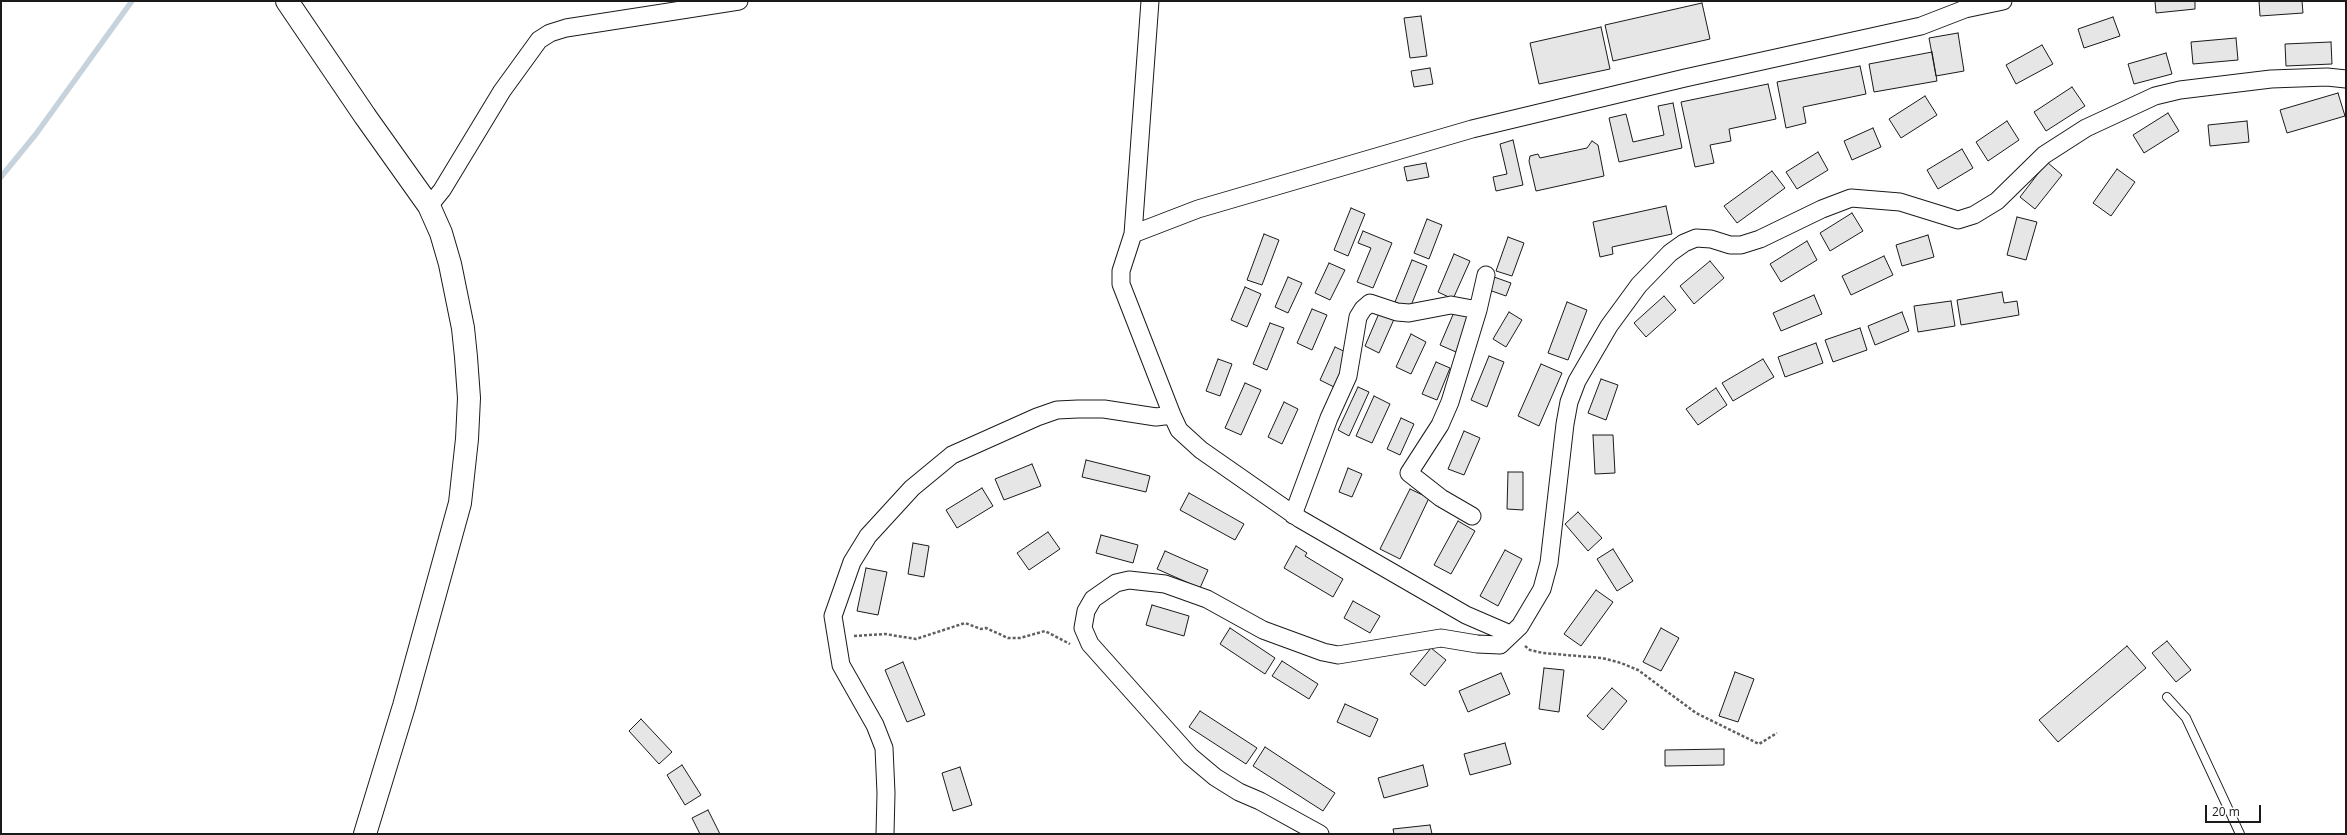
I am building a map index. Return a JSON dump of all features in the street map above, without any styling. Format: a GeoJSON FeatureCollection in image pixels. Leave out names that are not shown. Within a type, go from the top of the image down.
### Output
{"type":"FeatureCollection","features":[{"type":"Feature","properties":{"kind":"main road"},"geometry":{"type":"LineString","coordinates":[[287,1],[365,116],[429,206],[441,233],[463,328],[468,398],[463,482],[460,503],[404,706],[366,834]]}},
{"type":"Feature","properties":{"kind":"street"},"geometry":{"type":"LineString","coordinates":[[429,206],[446,184],[502,91],[539,40],[550,33],[566,28],[739,1]]}},
{"type":"Feature","properties":{"kind":"street"},"geometry":{"type":"LineString","coordinates":[[1150,1],[1133,234],[1121,270],[1121,284],[1179,430],[1201,450],[1293,515],[1466,615],[1510,634]]}},
{"type":"Feature","properties":{"kind":"street"},"geometry":{"type":"LineString","coordinates":[[1133,234],[1198,209],[1472,129],[1685,78],[1922,26],[1966,9],[2002,1]]}},
{"type":"Feature","properties":{"kind":"street"},"geometry":{"type":"LineString","coordinates":[[1320,834],[1260,801],[1239,792],[1215,777],[1190,756],[1163,728],[1090,644],[1083,628],[1086,611],[1093,599],[1116,583],[1128,580],[1165,584],[1186,590],[1263,630],[1322,652],[1338,655],[1441,638],[1477,644],[1500,645],[1520,626],[1542,589],[1549,563],[1565,424],[1569,402],[1577,381],[1609,326],[1639,286],[1670,253],[1684,243],[1696,238],[1711,239],[1730,245],[1741,245],[1760,239],[1822,209],[1852,198],[1900,202],[1958,220],[1974,215],[1997,200],[2044,155],[2086,128],[2155,96],[2180,90],[2271,79],[2327,77],[2346,79]]}},
{"type":"Feature","properties":{"kind":"street"},"geometry":{"type":"LineString","coordinates":[[1472,516],[1441,498],[1409,473],[1440,425],[1450,402],[1478,310],[1486,275]]}},
{"type":"Feature","properties":{"kind":"street"},"geometry":{"type":"LineString","coordinates":[[1293,515],[1329,418],[1348,376],[1358,317],[1363,308],[1370,303],[1397,312],[1409,313],[1451,305],[1478,310]]}},
{"type":"Feature","properties":{"kind":"street"},"geometry":{"type":"LineString","coordinates":[[885,834],[886,793],[884,748],[875,725],[841,665],[833,616],[840,592],[852,562],[868,536],[912,488],[952,455],[975,443],[1057,410],[1104,409],[1156,417],[1172,415]]}},
{"type":"Feature","properties":{"kind":"lane"},"geometry":{"type":"LineString","coordinates":[[2166,697],[2186,718],[2240,834]]}},
{"type":"Feature","properties":{"kind":"path"},"geometry":{"type":"LineString","coordinates":[[836,640],[871,634],[916,639],[965,623],[981,629],[986,628],[1008,638],[1020,638],[1045,631],[1076,646],[1090,644]]}},
{"type":"Feature","properties":{"kind":"path"},"geometry":{"type":"LineString","coordinates":[[1510,634],[1530,650],[1562,656],[1602,658],[1621,662],[1638,670],[1696,713],[1759,744],[1778,733]]}},
{"type":"Feature","properties":{"kind":"building"},"geometry":{"type":"Polygon","coordinates":[[[2155,1],[2195,1],[2195,9],[2156,13],[2155,1]]]}},
{"type":"Feature","properties":{"kind":"building"},"geometry":{"type":"Polygon","coordinates":[[[2259,1],[2302,1],[2303,13],[2260,16],[2259,1]]]}},
{"type":"Feature","properties":{"kind":"building"},"geometry":{"type":"Polygon","coordinates":[[[1702,3],[1710,39],[1613,61],[1605,25],[1702,3]]]}},
{"type":"Feature","properties":{"kind":"building"},"geometry":{"type":"Polygon","coordinates":[[[1421,16],[1427,56],[1410,58],[1404,18],[1421,16]]]}},
{"type":"Feature","properties":{"kind":"building"},"geometry":{"type":"Polygon","coordinates":[[[2113,17],[2120,36],[2084,48],[2078,29],[2113,17]]]}},
{"type":"Feature","properties":{"kind":"building"},"geometry":{"type":"Polygon","coordinates":[[[1601,27],[1610,69],[1539,84],[1530,43],[1601,27]]]}},
{"type":"Feature","properties":{"kind":"building"},"geometry":{"type":"Polygon","coordinates":[[[1958,33],[1964,71],[1936,76],[1929,38],[1958,33]]]}},
{"type":"Feature","properties":{"kind":"building"},"geometry":{"type":"Polygon","coordinates":[[[2236,38],[2238,60],[2193,64],[2191,42],[2236,38]]]}},
{"type":"Feature","properties":{"kind":"building"},"geometry":{"type":"Polygon","coordinates":[[[2331,42],[2332,64],[2286,66],[2285,44],[2331,42]]]}},
{"type":"Feature","properties":{"kind":"building"},"geometry":{"type":"Polygon","coordinates":[[[2042,45],[2053,64],[2016,84],[2006,65],[2042,45]]]}},
{"type":"Feature","properties":{"kind":"building"},"geometry":{"type":"Polygon","coordinates":[[[1932,52],[1937,81],[1874,92],[1869,64],[1932,52]]]}},
{"type":"Feature","properties":{"kind":"building"},"geometry":{"type":"Polygon","coordinates":[[[2166,53],[2172,74],[2134,84],[2128,64],[2166,53]]]}},
{"type":"Feature","properties":{"kind":"building"},"geometry":{"type":"Polygon","coordinates":[[[1860,66],[1866,94],[1803,107],[1806,123],[1786,128],[1777,82],[1860,66]]]}},
{"type":"Feature","properties":{"kind":"building"},"geometry":{"type":"Polygon","coordinates":[[[1430,68],[1433,84],[1414,87],[1411,71],[1430,68]]]}},
{"type":"Feature","properties":{"kind":"building"},"geometry":{"type":"Polygon","coordinates":[[[1768,84],[1776,119],[1729,129],[1731,141],[1710,145],[1714,163],[1695,167],[1681,102],[1768,84]]]}},
{"type":"Feature","properties":{"kind":"building"},"geometry":{"type":"Polygon","coordinates":[[[2072,87],[2085,106],[2046,131],[2034,112],[2072,87]]]}},
{"type":"Feature","properties":{"kind":"building"},"geometry":{"type":"Polygon","coordinates":[[[2338,93],[2345,116],[2287,133],[2280,110],[2338,93]]]}},
{"type":"Feature","properties":{"kind":"building"},"geometry":{"type":"Polygon","coordinates":[[[1925,96],[1937,115],[1901,138],[1889,119],[1925,96]]]}},
{"type":"Feature","properties":{"kind":"building"},"geometry":{"type":"Polygon","coordinates":[[[1673,103],[1682,148],[1619,162],[1609,118],[1626,114],[1633,142],[1664,135],[1658,106],[1673,103]]]}},
{"type":"Feature","properties":{"kind":"building"},"geometry":{"type":"Polygon","coordinates":[[[2168,113],[2179,131],[2144,153],[2133,135],[2168,113]]]}},
{"type":"Feature","properties":{"kind":"building"},"geometry":{"type":"Polygon","coordinates":[[[2007,121],[2019,140],[1988,161],[1976,142],[2007,121]]]}},
{"type":"Feature","properties":{"kind":"building"},"geometry":{"type":"Polygon","coordinates":[[[2247,121],[2249,142],[2210,146],[2208,125],[2247,121]]]}},
{"type":"Feature","properties":{"kind":"building"},"geometry":{"type":"Polygon","coordinates":[[[1873,128],[1881,147],[1852,160],[1844,141],[1873,128]]]}},
{"type":"Feature","properties":{"kind":"building"},"geometry":{"type":"Polygon","coordinates":[[[1513,140],[1523,185],[1496,191],[1493,177],[1507,174],[1500,144],[1513,140]]]}},
{"type":"Feature","properties":{"kind":"building"},"geometry":{"type":"Polygon","coordinates":[[[1592,141],[1598,145],[1604,176],[1536,191],[1529,161],[1530,156],[1538,154],[1540,158],[1587,148],[1592,141]]]}},
{"type":"Feature","properties":{"kind":"building"},"geometry":{"type":"Polygon","coordinates":[[[1962,149],[1973,168],[1938,189],[1927,170],[1962,149]]]}},
{"type":"Feature","properties":{"kind":"building"},"geometry":{"type":"Polygon","coordinates":[[[1818,152],[1828,170],[1797,189],[1786,172],[1818,152]]]}},
{"type":"Feature","properties":{"kind":"building"},"geometry":{"type":"Polygon","coordinates":[[[2047,162],[2062,175],[2035,209],[2020,197],[2047,162]]]}},
{"type":"Feature","properties":{"kind":"building"},"geometry":{"type":"Polygon","coordinates":[[[1426,163],[1429,177],[1407,181],[1404,167],[1426,163]]]}},
{"type":"Feature","properties":{"kind":"building"},"geometry":{"type":"Polygon","coordinates":[[[2117,169],[2135,182],[2111,216],[2093,203],[2117,169]]]}},
{"type":"Feature","properties":{"kind":"building"},"geometry":{"type":"Polygon","coordinates":[[[1772,171],[1785,188],[1737,223],[1724,206],[1772,171]]]}},
{"type":"Feature","properties":{"kind":"building"},"geometry":{"type":"Polygon","coordinates":[[[1666,206],[1672,234],[1612,247],[1613,254],[1600,257],[1593,222],[1666,206]]]}},
{"type":"Feature","properties":{"kind":"building"},"geometry":{"type":"Polygon","coordinates":[[[1351,208],[1365,214],[1348,256],[1334,250],[1351,208]]]}},
{"type":"Feature","properties":{"kind":"building"},"geometry":{"type":"Polygon","coordinates":[[[1852,213],[1863,231],[1830,251],[1820,233],[1852,213]]]}},
{"type":"Feature","properties":{"kind":"building"},"geometry":{"type":"Polygon","coordinates":[[[2017,217],[2037,222],[2026,260],[2007,255],[2017,217]]]}},
{"type":"Feature","properties":{"kind":"building"},"geometry":{"type":"Polygon","coordinates":[[[1427,219],[1442,225],[1429,259],[1414,253],[1427,219]]]}},
{"type":"Feature","properties":{"kind":"building"},"geometry":{"type":"Polygon","coordinates":[[[1363,231],[1392,243],[1373,288],[1357,282],[1371,248],[1358,243],[1363,231]]]}},
{"type":"Feature","properties":{"kind":"building"},"geometry":{"type":"Polygon","coordinates":[[[1264,234],[1279,240],[1262,285],[1247,280],[1264,234]]]}},
{"type":"Feature","properties":{"kind":"building"},"geometry":{"type":"Polygon","coordinates":[[[1928,235],[1934,257],[1902,266],[1896,245],[1928,235]]]}},
{"type":"Feature","properties":{"kind":"building"},"geometry":{"type":"Polygon","coordinates":[[[1508,237],[1524,243],[1512,276],[1496,271],[1508,237]]]}},
{"type":"Feature","properties":{"kind":"building"},"geometry":{"type":"Polygon","coordinates":[[[1807,241],[1817,260],[1781,282],[1770,264],[1807,241]]]}},
{"type":"Feature","properties":{"kind":"building"},"geometry":{"type":"Polygon","coordinates":[[[1454,254],[1470,261],[1453,299],[1438,292],[1454,254]]]}},
{"type":"Feature","properties":{"kind":"building"},"geometry":{"type":"Polygon","coordinates":[[[1884,256],[1893,275],[1851,295],[1842,276],[1884,256]]]}},
{"type":"Feature","properties":{"kind":"building"},"geometry":{"type":"Polygon","coordinates":[[[1412,260],[1427,266],[1410,308],[1395,302],[1412,260]]]}},
{"type":"Feature","properties":{"kind":"building"},"geometry":{"type":"Polygon","coordinates":[[[1710,261],[1724,278],[1694,304],[1680,286],[1710,261]]]}},
{"type":"Feature","properties":{"kind":"building"},"geometry":{"type":"Polygon","coordinates":[[[1329,263],[1345,270],[1330,300],[1315,293],[1329,263]]]}},
{"type":"Feature","properties":{"kind":"building"},"geometry":{"type":"Polygon","coordinates":[[[1288,277],[1302,283],[1288,313],[1275,307],[1288,277]]]}},
{"type":"Feature","properties":{"kind":"building"},"geometry":{"type":"Polygon","coordinates":[[[1494,277],[1511,283],[1506,296],[1489,290],[1494,277]]]}},
{"type":"Feature","properties":{"kind":"building"},"geometry":{"type":"Polygon","coordinates":[[[1245,287],[1261,294],[1247,327],[1231,320],[1245,287]]]}},
{"type":"Feature","properties":{"kind":"building"},"geometry":{"type":"Polygon","coordinates":[[[2002,292],[2004,303],[2017,301],[2019,315],[1961,325],[1957,300],[2002,292]]]}},
{"type":"Feature","properties":{"kind":"building"},"geometry":{"type":"Polygon","coordinates":[[[1814,295],[1822,314],[1781,331],[1773,313],[1814,295]]]}},
{"type":"Feature","properties":{"kind":"building"},"geometry":{"type":"Polygon","coordinates":[[[1664,296],[1676,310],[1646,337],[1634,323],[1664,296]]]}},
{"type":"Feature","properties":{"kind":"building"},"geometry":{"type":"Polygon","coordinates":[[[1951,301],[1955,326],[1918,332],[1914,306],[1951,301]]]}},
{"type":"Feature","properties":{"kind":"building"},"geometry":{"type":"Polygon","coordinates":[[[1567,302],[1587,310],[1568,360],[1548,353],[1567,302]]]}},
{"type":"Feature","properties":{"kind":"building"},"geometry":{"type":"Polygon","coordinates":[[[1312,309],[1327,315],[1312,350],[1297,343],[1312,309]]]}},
{"type":"Feature","properties":{"kind":"building"},"geometry":{"type":"Polygon","coordinates":[[[1455,310],[1471,317],[1456,352],[1440,345],[1455,310]]]}},
{"type":"Feature","properties":{"kind":"building"},"geometry":{"type":"Polygon","coordinates":[[[1380,311],[1395,317],[1379,353],[1365,346],[1380,311]]]}},
{"type":"Feature","properties":{"kind":"building"},"geometry":{"type":"Polygon","coordinates":[[[1509,312],[1522,320],[1506,347],[1493,339],[1509,312]]]}},
{"type":"Feature","properties":{"kind":"building"},"geometry":{"type":"Polygon","coordinates":[[[1902,312],[1909,331],[1875,345],[1868,326],[1902,312]]]}},
{"type":"Feature","properties":{"kind":"building"},"geometry":{"type":"Polygon","coordinates":[[[1270,323],[1284,328],[1267,370],[1253,364],[1270,323]]]}},
{"type":"Feature","properties":{"kind":"building"},"geometry":{"type":"Polygon","coordinates":[[[1860,328],[1867,350],[1833,362],[1825,340],[1860,328]]]}},
{"type":"Feature","properties":{"kind":"building"},"geometry":{"type":"Polygon","coordinates":[[[1411,334],[1426,342],[1411,374],[1396,367],[1411,334]]]}},
{"type":"Feature","properties":{"kind":"building"},"geometry":{"type":"Polygon","coordinates":[[[1816,343],[1823,363],[1785,377],[1778,357],[1816,343]]]}},
{"type":"Feature","properties":{"kind":"building"},"geometry":{"type":"Polygon","coordinates":[[[1335,347],[1350,354],[1334,387],[1320,380],[1335,347]]]}},
{"type":"Feature","properties":{"kind":"building"},"geometry":{"type":"Polygon","coordinates":[[[1489,356],[1504,362],[1487,407],[1471,400],[1489,356]]]}},
{"type":"Feature","properties":{"kind":"building"},"geometry":{"type":"Polygon","coordinates":[[[1218,359],[1232,364],[1220,396],[1206,391],[1218,359]]]}},
{"type":"Feature","properties":{"kind":"building"},"geometry":{"type":"Polygon","coordinates":[[[1763,359],[1774,377],[1733,401],[1722,383],[1763,359]]]}},
{"type":"Feature","properties":{"kind":"building"},"geometry":{"type":"Polygon","coordinates":[[[1436,362],[1450,368],[1437,400],[1422,394],[1436,362]]]}},
{"type":"Feature","properties":{"kind":"building"},"geometry":{"type":"Polygon","coordinates":[[[1541,364],[1562,373],[1539,426],[1518,416],[1541,364]]]}},
{"type":"Feature","properties":{"kind":"building"},"geometry":{"type":"Polygon","coordinates":[[[1601,379],[1618,385],[1606,420],[1588,413],[1601,379]]]}},
{"type":"Feature","properties":{"kind":"building"},"geometry":{"type":"Polygon","coordinates":[[[1245,383],[1261,390],[1241,435],[1225,428],[1245,383]]]}},
{"type":"Feature","properties":{"kind":"building"},"geometry":{"type":"Polygon","coordinates":[[[1358,387],[1369,392],[1349,436],[1338,430],[1358,387]]]}},
{"type":"Feature","properties":{"kind":"building"},"geometry":{"type":"Polygon","coordinates":[[[1716,388],[1727,405],[1698,425],[1686,409],[1716,388]]]}},
{"type":"Feature","properties":{"kind":"building"},"geometry":{"type":"Polygon","coordinates":[[[1374,396],[1390,404],[1372,443],[1356,436],[1374,396]]]}},
{"type":"Feature","properties":{"kind":"building"},"geometry":{"type":"Polygon","coordinates":[[[1284,402],[1298,409],[1282,444],[1268,437],[1284,402]]]}},
{"type":"Feature","properties":{"kind":"building"},"geometry":{"type":"Polygon","coordinates":[[[1401,418],[1414,424],[1400,455],[1387,449],[1401,418]]]}},
{"type":"Feature","properties":{"kind":"building"},"geometry":{"type":"Polygon","coordinates":[[[1464,431],[1480,438],[1464,475],[1448,469],[1464,431]]]}},
{"type":"Feature","properties":{"kind":"building"},"geometry":{"type":"Polygon","coordinates":[[[1593,435],[1613,435],[1615,473],[1595,474],[1593,435]]]}},
{"type":"Feature","properties":{"kind":"building"},"geometry":{"type":"Polygon","coordinates":[[[1086,460],[1150,476],[1146,492],[1082,477],[1086,460]]]}},
{"type":"Feature","properties":{"kind":"building"},"geometry":{"type":"Polygon","coordinates":[[[1032,464],[1041,486],[1004,500],[995,479],[1032,464]]]}},
{"type":"Feature","properties":{"kind":"building"},"geometry":{"type":"Polygon","coordinates":[[[1348,468],[1362,474],[1352,497],[1339,492],[1348,468]]]}},
{"type":"Feature","properties":{"kind":"building"},"geometry":{"type":"Polygon","coordinates":[[[1508,472],[1523,472],[1523,510],[1507,509],[1508,472]]]}},
{"type":"Feature","properties":{"kind":"building"},"geometry":{"type":"Polygon","coordinates":[[[982,488],[993,506],[957,528],[946,510],[982,488]]]}},
{"type":"Feature","properties":{"kind":"building"},"geometry":{"type":"Polygon","coordinates":[[[1410,489],[1429,498],[1400,559],[1380,549],[1410,489]]]}},
{"type":"Feature","properties":{"kind":"building"},"geometry":{"type":"Polygon","coordinates":[[[1189,493],[1244,524],[1235,540],[1180,510],[1189,493]]]}},
{"type":"Feature","properties":{"kind":"building"},"geometry":{"type":"Polygon","coordinates":[[[1578,512],[1602,538],[1588,551],[1565,524],[1578,512]]]}},
{"type":"Feature","properties":{"kind":"building"},"geometry":{"type":"Polygon","coordinates":[[[1458,521],[1475,531],[1451,574],[1434,565],[1458,521]]]}},
{"type":"Feature","properties":{"kind":"building"},"geometry":{"type":"Polygon","coordinates":[[[1048,532],[1060,549],[1029,570],[1017,553],[1048,532]]]}},
{"type":"Feature","properties":{"kind":"building"},"geometry":{"type":"Polygon","coordinates":[[[1101,535],[1138,545],[1133,563],[1096,553],[1101,535]]]}},
{"type":"Feature","properties":{"kind":"building"},"geometry":{"type":"Polygon","coordinates":[[[913,543],[929,546],[924,577],[908,574],[913,543]]]}},
{"type":"Feature","properties":{"kind":"building"},"geometry":{"type":"Polygon","coordinates":[[[1296,546],[1307,553],[1305,556],[1343,579],[1333,597],[1284,568],[1296,546]]]}},
{"type":"Feature","properties":{"kind":"building"},"geometry":{"type":"Polygon","coordinates":[[[1613,549],[1633,581],[1617,591],[1597,559],[1613,549]]]}},
{"type":"Feature","properties":{"kind":"building"},"geometry":{"type":"Polygon","coordinates":[[[1505,550],[1522,559],[1498,606],[1480,596],[1505,550]]]}},
{"type":"Feature","properties":{"kind":"building"},"geometry":{"type":"Polygon","coordinates":[[[1165,551],[1208,570],[1200,588],[1157,569],[1165,551]]]}},
{"type":"Feature","properties":{"kind":"building"},"geometry":{"type":"Polygon","coordinates":[[[866,568],[887,572],[878,615],[857,611],[866,568]]]}},
{"type":"Feature","properties":{"kind":"building"},"geometry":{"type":"Polygon","coordinates":[[[1596,590],[1613,602],[1581,646],[1564,634],[1596,590]]]}},
{"type":"Feature","properties":{"kind":"building"},"geometry":{"type":"Polygon","coordinates":[[[1353,601],[1380,616],[1370,633],[1344,618],[1353,601]]]}},
{"type":"Feature","properties":{"kind":"building"},"geometry":{"type":"Polygon","coordinates":[[[1152,605],[1189,616],[1184,636],[1146,625],[1152,605]]]}},
{"type":"Feature","properties":{"kind":"building"},"geometry":{"type":"Polygon","coordinates":[[[1230,628],[1275,658],[1265,674],[1220,644],[1230,628]]]}},
{"type":"Feature","properties":{"kind":"building"},"geometry":{"type":"Polygon","coordinates":[[[1661,628],[1679,638],[1661,671],[1643,662],[1661,628]]]}},
{"type":"Feature","properties":{"kind":"building"},"geometry":{"type":"Polygon","coordinates":[[[2167,641],[2191,670],[2176,682],[2152,653],[2167,641]]]}},
{"type":"Feature","properties":{"kind":"building"},"geometry":{"type":"Polygon","coordinates":[[[2127,646],[2146,668],[2058,742],[2039,720],[2127,646]]]}},
{"type":"Feature","properties":{"kind":"building"},"geometry":{"type":"Polygon","coordinates":[[[1431,648],[1446,660],[1425,686],[1410,674],[1431,648]]]}},
{"type":"Feature","properties":{"kind":"building"},"geometry":{"type":"Polygon","coordinates":[[[1282,661],[1318,684],[1309,699],[1272,676],[1282,661]]]}},
{"type":"Feature","properties":{"kind":"building"},"geometry":{"type":"Polygon","coordinates":[[[903,662],[925,715],[907,722],[885,670],[903,662]]]}},
{"type":"Feature","properties":{"kind":"building"},"geometry":{"type":"Polygon","coordinates":[[[1544,668],[1564,670],[1559,712],[1539,709],[1544,668]]]}},
{"type":"Feature","properties":{"kind":"building"},"geometry":{"type":"Polygon","coordinates":[[[1735,672],[1754,679],[1738,722],[1719,716],[1735,672]]]}},
{"type":"Feature","properties":{"kind":"building"},"geometry":{"type":"Polygon","coordinates":[[[1501,673],[1510,694],[1468,712],[1459,691],[1501,673]]]}},
{"type":"Feature","properties":{"kind":"building"},"geometry":{"type":"Polygon","coordinates":[[[1612,688],[1627,701],[1603,730],[1587,716],[1612,688]]]}},
{"type":"Feature","properties":{"kind":"building"},"geometry":{"type":"Polygon","coordinates":[[[1345,704],[1378,719],[1370,737],[1337,722],[1345,704]]]}},
{"type":"Feature","properties":{"kind":"building"},"geometry":{"type":"Polygon","coordinates":[[[1200,711],[1257,748],[1246,764],[1189,727],[1200,711]]]}},
{"type":"Feature","properties":{"kind":"building"},"geometry":{"type":"Polygon","coordinates":[[[641,719],[672,752],[659,764],[629,731],[641,719]]]}},
{"type":"Feature","properties":{"kind":"building"},"geometry":{"type":"Polygon","coordinates":[[[1505,743],[1511,764],[1470,775],[1464,754],[1505,743]]]}},
{"type":"Feature","properties":{"kind":"building"},"geometry":{"type":"Polygon","coordinates":[[[1265,747],[1335,793],[1323,811],[1253,766],[1265,747]]]}},
{"type":"Feature","properties":{"kind":"building"},"geometry":{"type":"Polygon","coordinates":[[[1724,749],[1724,765],[1665,766],[1665,750],[1724,749]]]}},
{"type":"Feature","properties":{"kind":"building"},"geometry":{"type":"Polygon","coordinates":[[[682,765],[701,795],[685,805],[667,775],[682,765]]]}},
{"type":"Feature","properties":{"kind":"building"},"geometry":{"type":"Polygon","coordinates":[[[1423,765],[1428,786],[1384,798],[1378,778],[1423,765]]]}},
{"type":"Feature","properties":{"kind":"building"},"geometry":{"type":"Polygon","coordinates":[[[960,767],[972,805],[953,811],[942,773],[960,767]]]}},
{"type":"Feature","properties":{"kind":"building"},"geometry":{"type":"Polygon","coordinates":[[[708,810],[720,834],[700,834],[692,818],[708,810]]]}},
{"type":"Feature","properties":{"kind":"building"},"geometry":{"type":"Polygon","coordinates":[[[1430,825],[1432,834],[1394,834],[1393,829],[1430,825]]]}},
{"type":"Feature","properties":{"kind":"waterway"},"geometry":{"type":"LineString","coordinates":[[1,177],[36,134],[132,1]]}}]}
